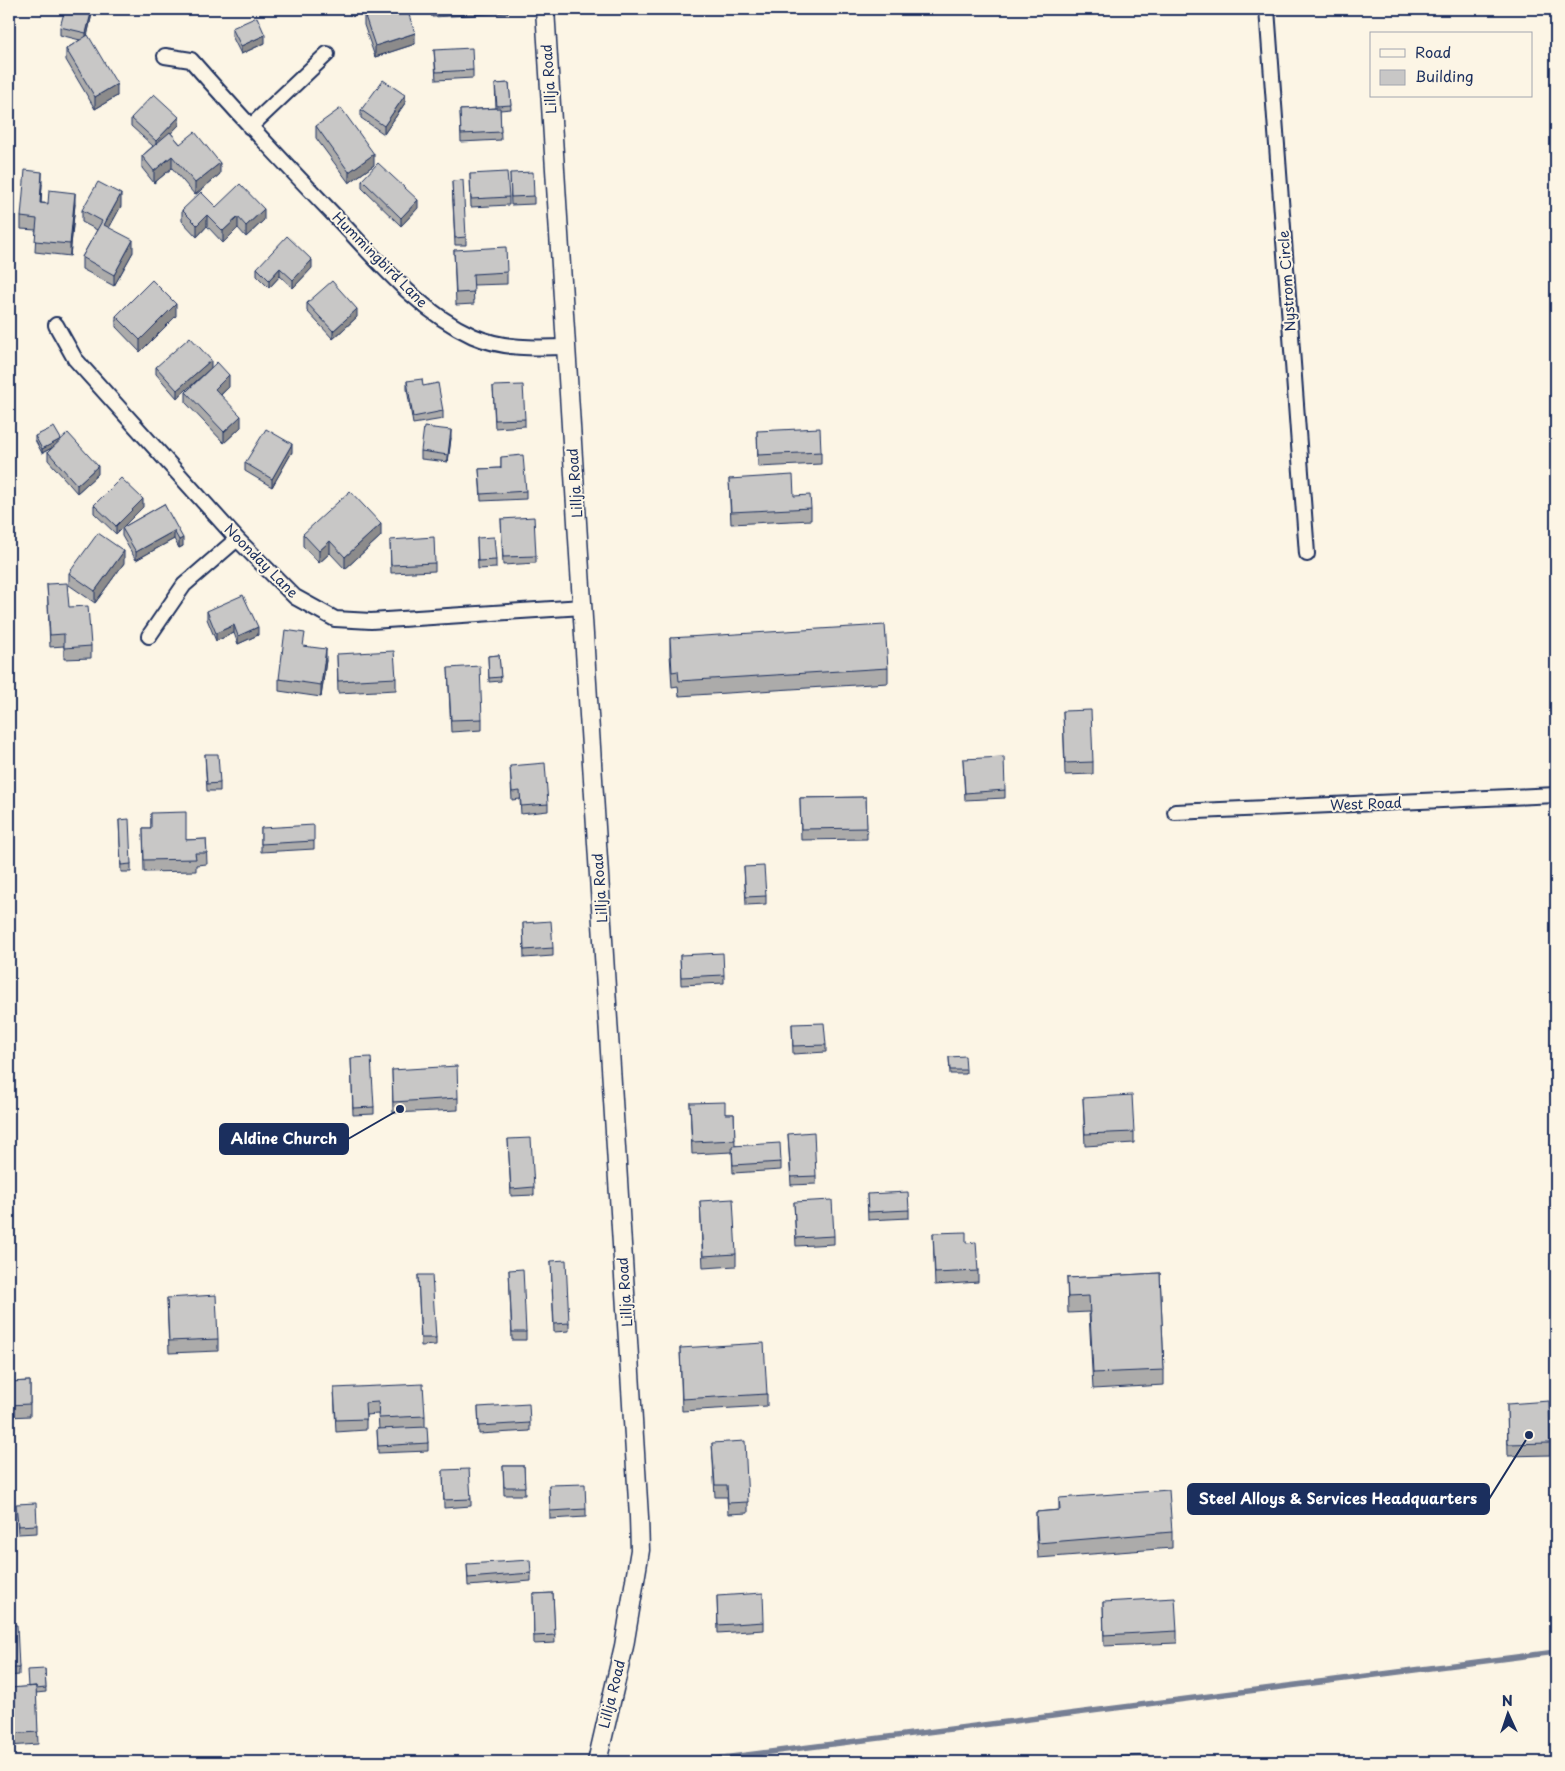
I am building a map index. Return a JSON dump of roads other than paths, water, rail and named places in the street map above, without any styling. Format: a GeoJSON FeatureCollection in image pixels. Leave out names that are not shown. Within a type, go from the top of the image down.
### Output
{"type":"FeatureCollection","features":[{"type":"Feature","properties":{"kind":"street","name":"Lillja Road"},"geometry":{"type":"LineString","coordinates":[[545,9],[640,1550],[624,1646],[597,1756]]}},
{"type":"Feature","properties":{"kind":"street","name":"Nystrom Circle"},"geometry":{"type":"LineString","coordinates":[[1267,9],[1307,554]]}},
{"type":"Feature","properties":{"kind":"street"},"geometry":{"type":"LineString","coordinates":[[250,127],[326,54]]}},
{"type":"Feature","properties":{"kind":"street","name":"Hummingbird Lane"},"geometry":{"type":"LineString","coordinates":[[165,56],[191,60],[250,127],[383,267],[421,304],[440,318],[476,337],[510,347],[527,349],[566,347]]}},
{"type":"Feature","properties":{"kind":"street","name":"Noonday Lane"},"geometry":{"type":"LineString","coordinates":[[56,325],[75,359],[237,539],[294,597],[335,619],[370,621],[583,607]]}},
{"type":"Feature","properties":{"kind":"street"},"geometry":{"type":"LineString","coordinates":[[148,636],[184,585],[237,539]]}},
{"type":"Feature","properties":{"kind":"street","name":"West Road"},"geometry":{"type":"LineString","coordinates":[[1175,812],[1556,795]]}},
{"type":"Feature","properties":{"kind":"waterway"},"geometry":{"type":"LineString","coordinates":[[691,1762],[1556,1652]]}},
{"type":"Feature","properties":{"kind":"place","name":"Aldine Church"},"geometry":{"type":"Point","coordinates":[400,1109]}},
{"type":"Feature","properties":{"kind":"place","name":"Steel Alloys & Services Headquarters"},"geometry":{"type":"Point","coordinates":[1529,1435]}}]}
